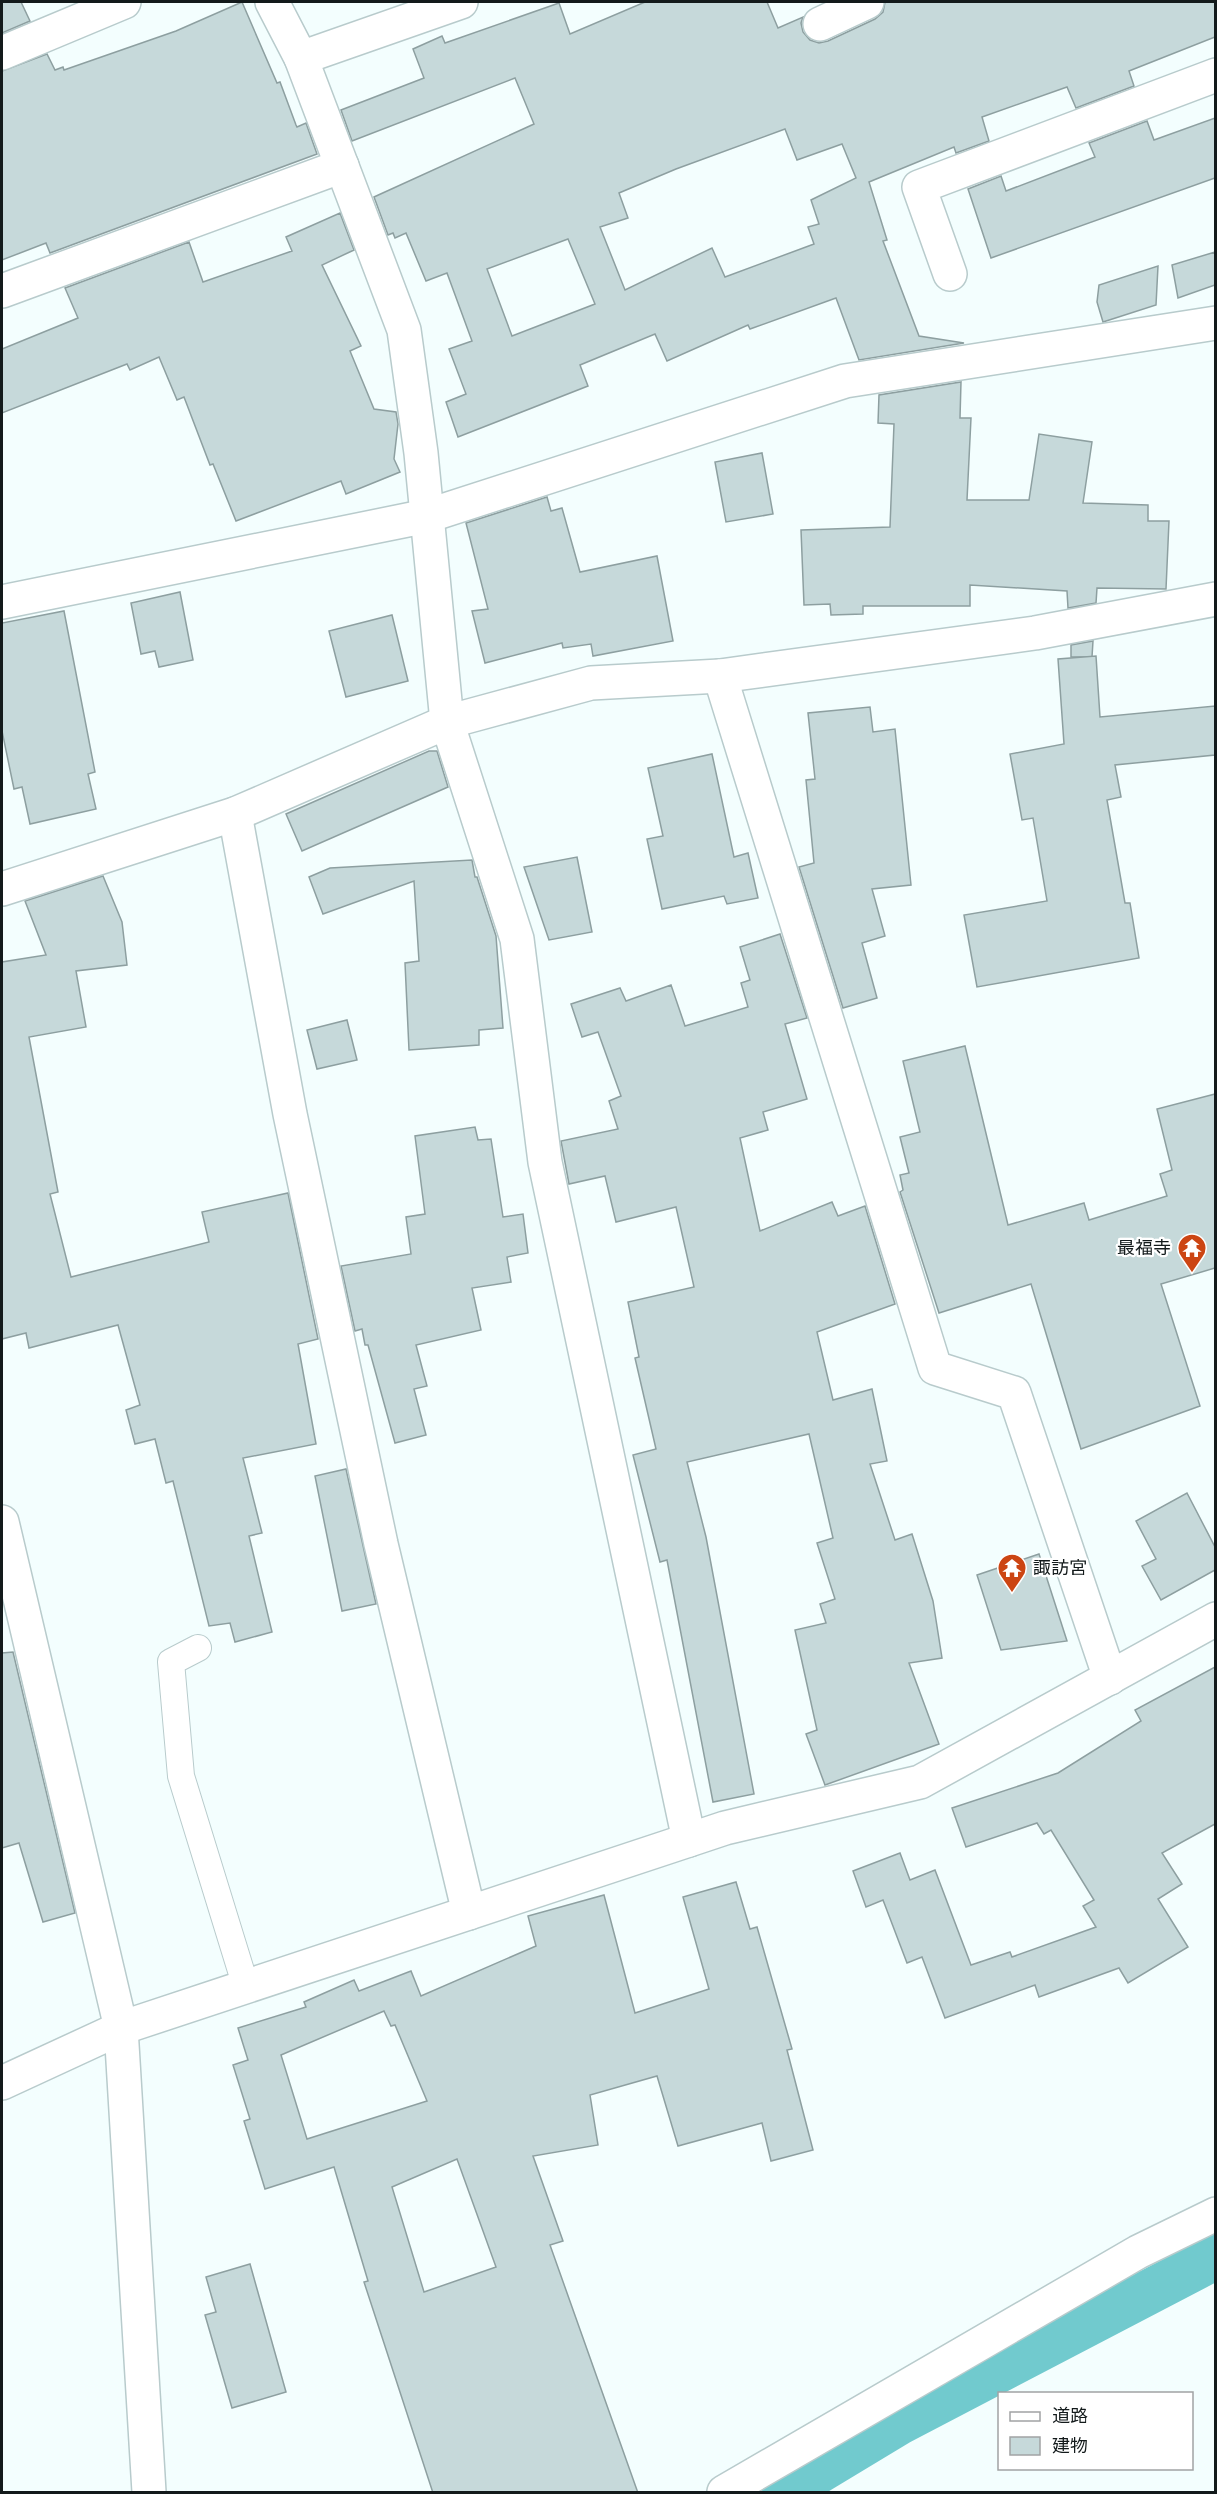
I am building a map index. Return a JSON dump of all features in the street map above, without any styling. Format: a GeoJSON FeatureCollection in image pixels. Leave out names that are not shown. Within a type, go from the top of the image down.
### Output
{"type":"FeatureCollection","features":[{"type":"Feature","properties":{"kind":"street"},"geometry":{"type":"LineString","coordinates":[[2,53],[123,2]]}},
{"type":"Feature","properties":{"kind":"street"},"geometry":{"type":"LineString","coordinates":[[272,2],[301,58],[404,330],[421,453],[447,722],[517,939],[545,1162],[689,1840]]}},
{"type":"Feature","properties":{"kind":"street"},"geometry":{"type":"LineString","coordinates":[[301,58],[461,2]]}},
{"type":"Feature","properties":{"kind":"street"},"geometry":{"type":"LineString","coordinates":[[820,24],[867,2]]}},
{"type":"Feature","properties":{"kind":"street"},"geometry":{"type":"LineString","coordinates":[[950,274],[919,187],[1215,75]]}},
{"type":"Feature","properties":{"kind":"street"},"geometry":{"type":"LineString","coordinates":[[2,291],[342,166]]}},
{"type":"Feature","properties":{"kind":"street"},"geometry":{"type":"LineString","coordinates":[[2,602],[427,516],[844,381],[1215,323]]}},
{"type":"Feature","properties":{"kind":"street"},"geometry":{"type":"LineString","coordinates":[[2,889],[235,814],[447,722],[591,683],[720,676],[1035,633],[1215,599]]}},
{"type":"Feature","properties":{"kind":"street"},"geometry":{"type":"LineString","coordinates":[[720,676],[935,1368],[1014,1393],[1110,1678]]}},
{"type":"Feature","properties":{"kind":"street"},"geometry":{"type":"LineString","coordinates":[[235,814],[290,1114],[378,1533],[469,1913]]}},
{"type":"Feature","properties":{"kind":"street"},"geometry":{"type":"LineString","coordinates":[[2,1522],[121,2028],[149,2493]]}},
{"type":"Feature","properties":{"kind":"street"},"geometry":{"type":"LineString","coordinates":[[2,2083],[121,2028],[725,1828],[920,1782],[1215,1619]]}},
{"type":"Feature","properties":{"kind":"street"},"geometry":{"type":"LineString","coordinates":[[724,2493],[1138,2252],[1215,2214]]}},
{"type":"Feature","properties":{"kind":"lane"},"geometry":{"type":"LineString","coordinates":[[198,1648],[171,1662],[181,1776],[246,1987]]}},
{"type":"Feature","properties":{"kind":"building"},"geometry":{"type":"Polygon","coordinates":[[[2,2],[21,2],[30,21],[2,33],[2,2]]]}},
{"type":"Feature","properties":{"kind":"building"},"geometry":{"type":"Polygon","coordinates":[[[242,2],[277,83],[280,82],[296,125],[297,127],[306,123],[317,154],[50,253],[46,243],[2,260],[2,71],[47,54],[55,70],[63,67],[64,70],[176,31],[242,2]]]}},
{"type":"Feature","properties":{"kind":"building"},"geometry":{"type":"Polygon","coordinates":[[[645,2],[767,2],[778,28],[803,17],[801,23],[803,32],[810,40],[819,43],[875,19],[883,12],[885,2],[1215,2],[1215,37],[1129,71],[1134,86],[1076,108],[1067,87],[982,117],[989,141],[956,153],[954,147],[869,182],[887,240],[883,241],[919,336],[964,343],[859,360],[836,298],[750,329],[748,325],[667,361],[655,334],[580,365],[588,386],[458,437],[446,402],[466,394],[449,349],[472,341],[447,273],[426,281],[406,233],[395,238],[393,233],[388,235],[374,197],[534,124],[515,78],[352,141],[341,110],[424,78],[413,49],[442,36],[445,43],[559,3],[570,34],[645,2]],[[785,129],[676,169],[619,193],[628,218],[600,227],[625,290],[712,248],[725,277],[814,244],[808,227],[819,224],[811,200],[856,178],[842,144],[797,160],[785,129]],[[568,239],[487,269],[512,336],[595,304],[568,239]]]}},
{"type":"Feature","properties":{"kind":"building"},"geometry":{"type":"Polygon","coordinates":[[[1215,118],[1215,178],[991,258],[968,189],[1001,176],[1006,191],[1095,157],[1089,143],[1147,121],[1154,140],[1215,118]]]}},
{"type":"Feature","properties":{"kind":"building"},"geometry":{"type":"Polygon","coordinates":[[[340,213],[354,250],[322,265],[361,346],[350,351],[374,409],[396,412],[398,424],[394,459],[400,472],[346,494],[341,481],[236,521],[213,464],[210,465],[184,397],[177,400],[159,357],[130,370],[127,364],[2,413],[2,349],[78,318],[65,288],[189,242],[203,282],[292,251],[286,237],[340,213]]]}},
{"type":"Feature","properties":{"kind":"building"},"geometry":{"type":"Polygon","coordinates":[[[1215,252],[1215,285],[1178,298],[1172,265],[1215,252]]]}},
{"type":"Feature","properties":{"kind":"building"},"geometry":{"type":"Polygon","coordinates":[[[1158,266],[1156,305],[1103,322],[1097,302],[1099,285],[1158,266]]]}},
{"type":"Feature","properties":{"kind":"building"},"geometry":{"type":"Polygon","coordinates":[[[961,382],[960,418],[971,418],[967,500],[1029,500],[1039,434],[1092,442],[1083,503],[1148,505],[1148,521],[1169,521],[1166,589],[1097,588],[1096,603],[1068,608],[1067,591],[970,585],[970,606],[863,606],[863,614],[831,615],[830,604],[804,605],[801,530],[890,527],[894,424],[878,423],[879,395],[961,382]]]}},
{"type":"Feature","properties":{"kind":"building"},"geometry":{"type":"Polygon","coordinates":[[[762,453],[773,514],[726,522],[715,462],[762,453]]]}},
{"type":"Feature","properties":{"kind":"building"},"geometry":{"type":"Polygon","coordinates":[[[547,497],[551,511],[562,508],[580,572],[657,556],[673,641],[593,656],[591,644],[563,648],[562,643],[485,663],[472,611],[488,609],[466,523],[547,497]]]}},
{"type":"Feature","properties":{"kind":"building"},"geometry":{"type":"Polygon","coordinates":[[[180,592],[193,660],[159,667],[155,651],[141,654],[131,603],[180,592]]]}},
{"type":"Feature","properties":{"kind":"building"},"geometry":{"type":"Polygon","coordinates":[[[64,611],[95,772],[88,774],[96,809],[30,824],[22,787],[14,789],[2,731],[2,623],[64,611]]]}},
{"type":"Feature","properties":{"kind":"building"},"geometry":{"type":"Polygon","coordinates":[[[392,615],[408,681],[346,697],[329,631],[392,615]]]}},
{"type":"Feature","properties":{"kind":"building"},"geometry":{"type":"Polygon","coordinates":[[[1093,641],[1092,657],[1071,657],[1071,645],[1093,641]]]}},
{"type":"Feature","properties":{"kind":"building"},"geometry":{"type":"Polygon","coordinates":[[[1096,656],[1100,717],[1215,706],[1215,755],[1115,765],[1121,797],[1107,800],[1125,903],[1130,903],[1139,958],[977,987],[964,915],[1047,901],[1033,818],[1022,820],[1010,754],[1064,744],[1058,659],[1096,656]]]}},
{"type":"Feature","properties":{"kind":"building"},"geometry":{"type":"Polygon","coordinates":[[[870,707],[873,732],[895,729],[911,885],[872,889],[885,936],[862,943],[877,998],[843,1008],[799,867],[814,863],[806,780],[815,779],[808,713],[870,707]]]}},
{"type":"Feature","properties":{"kind":"building"},"geometry":{"type":"Polygon","coordinates":[[[429,751],[437,751],[448,787],[302,851],[286,814],[429,751]]]}},
{"type":"Feature","properties":{"kind":"building"},"geometry":{"type":"Polygon","coordinates":[[[712,754],[734,857],[748,853],[758,898],[727,904],[724,896],[662,909],[647,839],[663,836],[648,768],[712,754]]]}},
{"type":"Feature","properties":{"kind":"building"},"geometry":{"type":"Polygon","coordinates":[[[577,857],[592,932],[549,940],[524,867],[577,857]]]}},
{"type":"Feature","properties":{"kind":"building"},"geometry":{"type":"Polygon","coordinates":[[[472,860],[475,877],[477,877],[496,936],[503,1028],[479,1030],[479,1045],[409,1050],[405,963],[419,961],[414,881],[323,914],[309,877],[330,868],[472,860]]]}},
{"type":"Feature","properties":{"kind":"building"},"geometry":{"type":"Polygon","coordinates":[[[103,876],[122,922],[127,965],[76,971],[86,1027],[29,1037],[58,1192],[50,1194],[71,1277],[209,1242],[202,1212],[288,1193],[318,1339],[298,1344],[316,1444],[243,1458],[262,1533],[249,1536],[272,1632],[235,1642],[230,1623],[209,1626],[173,1481],[166,1483],[155,1439],[135,1444],[126,1410],[140,1405],[118,1325],[29,1348],[26,1333],[2,1339],[2,962],[46,955],[25,901],[103,876]]]}},
{"type":"Feature","properties":{"kind":"building"},"geometry":{"type":"Polygon","coordinates":[[[780,934],[807,1018],[785,1024],[807,1099],[763,1112],[768,1130],[740,1138],[760,1231],[832,1202],[838,1216],[865,1206],[895,1304],[817,1332],[833,1400],[872,1389],[887,1461],[870,1464],[895,1540],[912,1534],[933,1601],[942,1658],[909,1663],[939,1744],[825,1785],[806,1734],[817,1730],[795,1630],[826,1623],[820,1604],[835,1599],[817,1543],[833,1538],[809,1434],[687,1462],[706,1537],[754,1794],[713,1802],[667,1560],[660,1562],[633,1455],[656,1449],[635,1358],[639,1357],[628,1302],[694,1287],[676,1207],[616,1222],[605,1176],[569,1184],[561,1141],[618,1129],[609,1101],[621,1096],[598,1032],[582,1037],[571,1004],[620,988],[626,1001],[671,985],[685,1026],[748,1007],[741,983],[750,980],[740,947],[780,934]]]}},
{"type":"Feature","properties":{"kind":"building"},"geometry":{"type":"Polygon","coordinates":[[[347,1020],[357,1060],[317,1069],[307,1030],[347,1020]]]}},
{"type":"Feature","properties":{"kind":"building"},"geometry":{"type":"Polygon","coordinates":[[[965,1046],[1008,1225],[1084,1203],[1089,1220],[1167,1196],[1160,1174],[1172,1170],[1157,1109],[1215,1094],[1215,1268],[1161,1284],[1200,1406],[1081,1449],[1031,1284],[939,1313],[900,1192],[903,1190],[900,1175],[909,1173],[900,1137],[920,1132],[903,1061],[965,1046]]]}},
{"type":"Feature","properties":{"kind":"building"},"geometry":{"type":"Polygon","coordinates":[[[475,1127],[478,1140],[491,1139],[503,1217],[523,1214],[528,1253],[507,1257],[511,1282],[472,1288],[481,1330],[416,1345],[427,1386],[414,1389],[426,1435],[395,1443],[368,1345],[365,1345],[362,1329],[355,1331],[341,1266],[411,1254],[406,1217],[425,1214],[415,1136],[475,1127]]]}},
{"type":"Feature","properties":{"kind":"building"},"geometry":{"type":"Polygon","coordinates":[[[346,1469],[376,1604],[342,1611],[315,1476],[346,1469]]]}},
{"type":"Feature","properties":{"kind":"building"},"geometry":{"type":"Polygon","coordinates":[[[1187,1493],[1215,1547],[1215,1570],[1161,1600],[1142,1566],[1156,1559],[1136,1521],[1187,1493]]]}},
{"type":"Feature","properties":{"kind":"building"},"geometry":{"type":"Polygon","coordinates":[[[1039,1554],[1067,1641],[1001,1650],[977,1575],[1039,1554]]]}},
{"type":"Feature","properties":{"kind":"building"},"geometry":{"type":"Polygon","coordinates":[[[13,1652],[75,1913],[43,1922],[19,1843],[2,1848],[2,1653],[13,1652]]]}},
{"type":"Feature","properties":{"kind":"building"},"geometry":{"type":"Polygon","coordinates":[[[1215,1667],[1215,1824],[1162,1853],[1182,1884],[1158,1899],[1188,1947],[1128,1983],[1119,1968],[1039,1997],[1035,1985],[945,2018],[922,1957],[907,1963],[883,1900],[866,1907],[853,1871],[900,1853],[910,1880],[935,1870],[971,1965],[1010,1952],[1012,1957],[1096,1927],[1083,1906],[1094,1900],[1051,1830],[1044,1834],[1037,1823],[966,1847],[952,1808],[1058,1773],[1141,1721],[1135,1710],[1215,1667]]]}},
{"type":"Feature","properties":{"kind":"building"},"geometry":{"type":"Polygon","coordinates":[[[736,1882],[750,1929],[757,1927],[792,2049],[787,2050],[813,2150],[771,2161],[762,2123],[678,2146],[657,2076],[590,2095],[598,2145],[533,2156],[563,2241],[550,2245],[638,2493],[433,2493],[364,2282],[368,2281],[334,2167],[265,2189],[244,2121],[250,2119],[233,2065],[248,2060],[238,2028],[306,2007],[304,2002],[354,1980],[359,1991],[411,1971],[421,1996],[536,1946],[528,1916],[604,1895],[635,2013],[709,1989],[683,1897],[736,1882]],[[384,2011],[281,2055],[307,2139],[427,2101],[395,2025],[391,2026],[384,2011]],[[457,2159],[392,2187],[424,2292],[496,2267],[457,2159]]]}},
{"type":"Feature","properties":{"kind":"building"},"geometry":{"type":"Polygon","coordinates":[[[250,2264],[286,2392],[232,2408],[205,2315],[216,2312],[206,2277],[250,2264]]]}},
{"type":"Feature","properties":{"kind":"waterway"},"geometry":{"type":"LineString","coordinates":[[784,2492],[900,2422],[1216,2257]]}},
{"type":"Feature","properties":{"kind":"place","name":"最福寺"},"geometry":{"type":"Point","coordinates":[1192,1274]}},
{"type":"Feature","properties":{"kind":"place","name":"諏訪宮"},"geometry":{"type":"Point","coordinates":[1012,1594]}}]}
